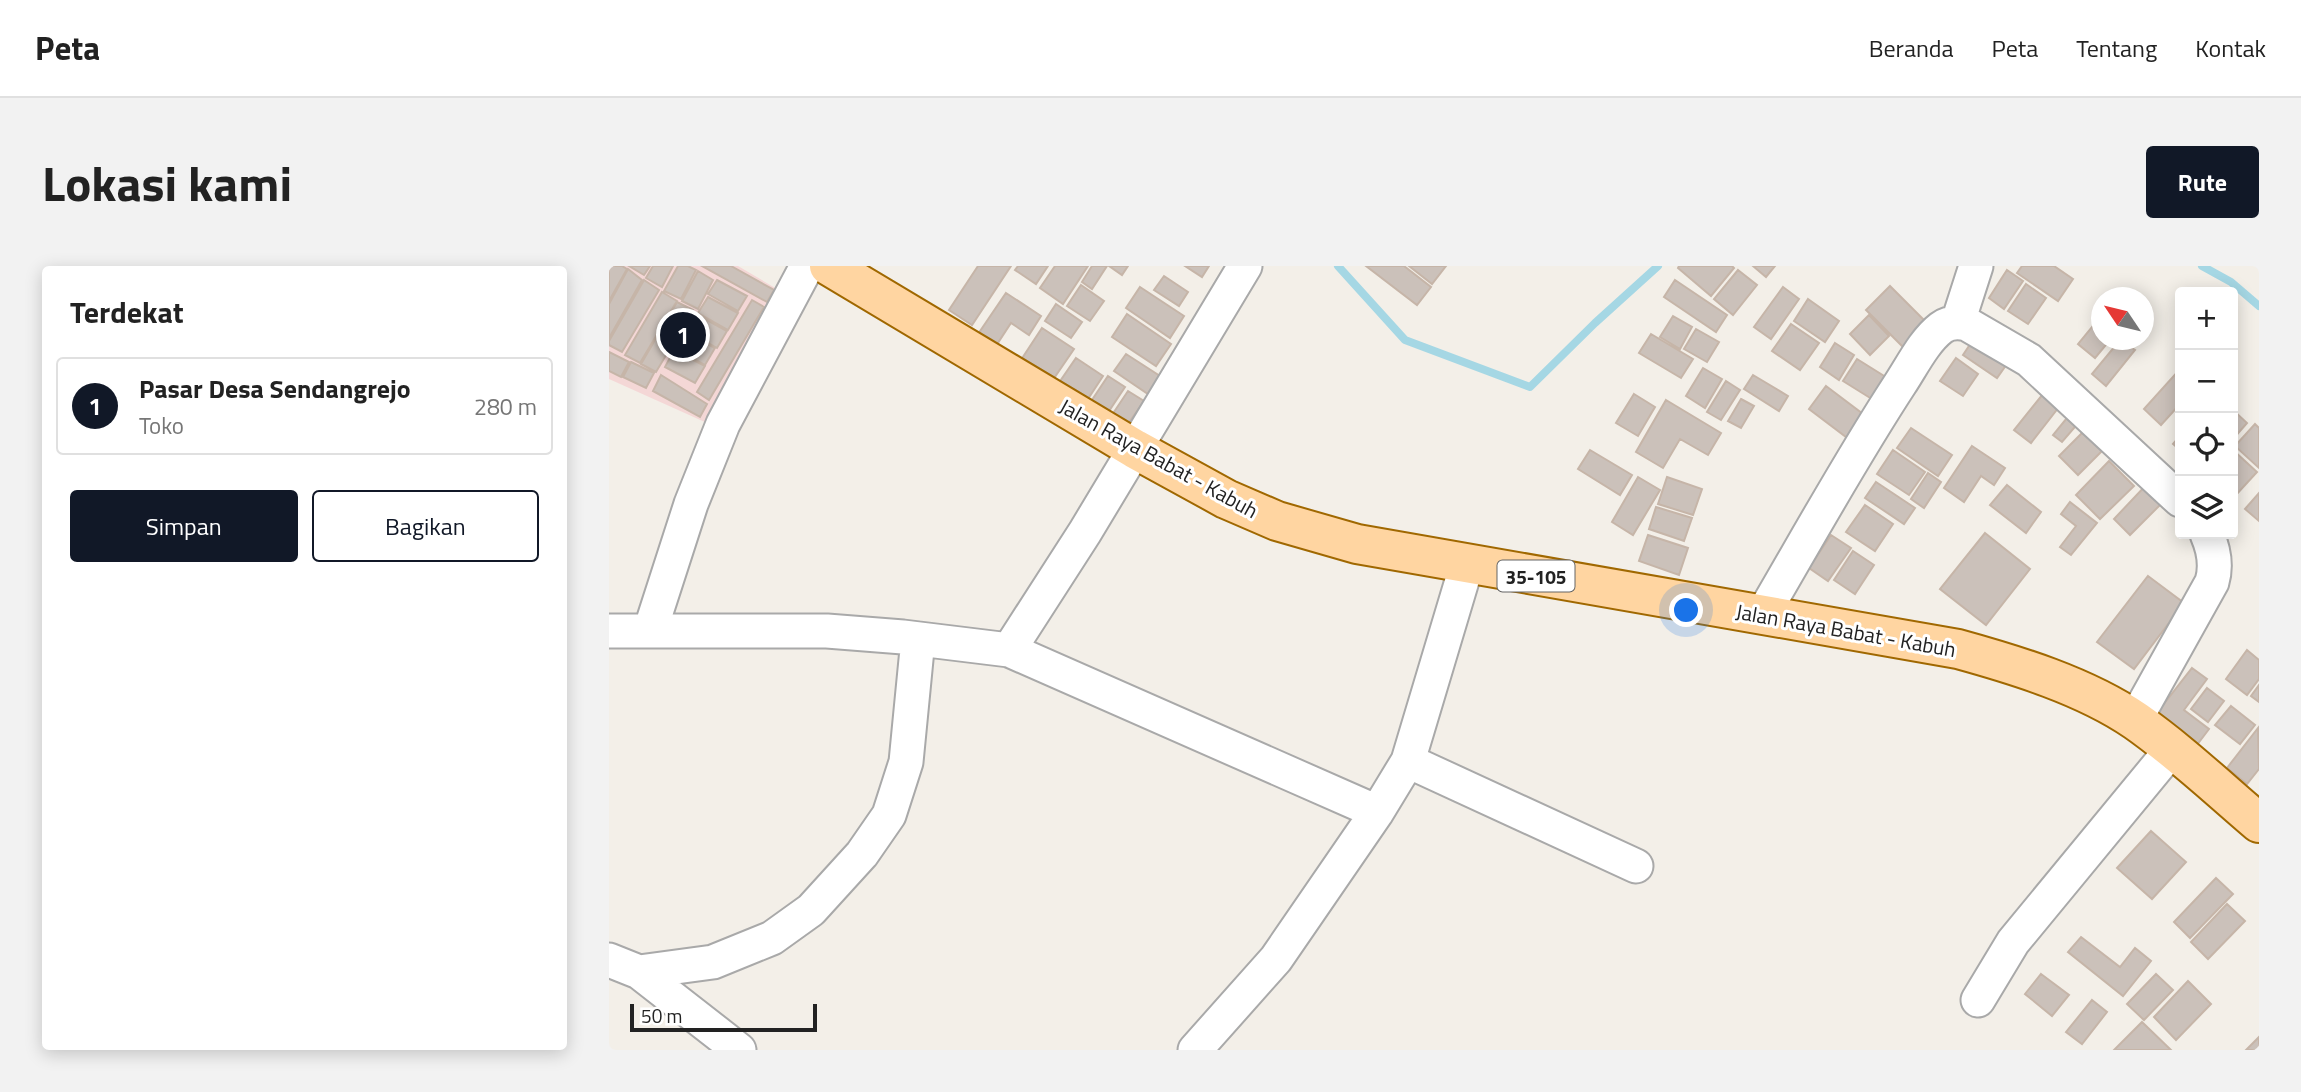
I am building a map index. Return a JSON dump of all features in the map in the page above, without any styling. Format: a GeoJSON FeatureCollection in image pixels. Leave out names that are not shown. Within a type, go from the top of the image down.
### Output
{"type":"FeatureCollection","features":[{"type":"Feature","properties":{"kind":"main road","name":"Jalan Raya Babat - Kabuh"},"geometry":{"type":"LineString","coordinates":[[829,266],[1135,449],[1226,499],[1277,522],[1357,544],[1958,649],[2004,662],[2045,676],[2108,704],[2135,720],[2259,823]]}},
{"type":"Feature","properties":{"kind":"street"},"geometry":{"type":"LineString","coordinates":[[650,631],[691,504],[723,424],[807,266]]}},
{"type":"Feature","properties":{"kind":"street"},"geometry":{"type":"LineString","coordinates":[[1009,650],[1085,532],[1245,266]]}},
{"type":"Feature","properties":{"kind":"street"},"geometry":{"type":"LineString","coordinates":[[1958,321],[1976,266]]}},
{"type":"Feature","properties":{"kind":"street"},"geometry":{"type":"LineString","coordinates":[[1763,614],[1872,427],[1940,328],[1958,321],[1987,334],[2029,360],[2175,495]]}},
{"type":"Feature","properties":{"kind":"street"},"geometry":{"type":"LineString","coordinates":[[2135,720],[2212,582],[2215,570],[2208,539]]}},
{"type":"Feature","properties":{"kind":"street"},"geometry":{"type":"LineString","coordinates":[[1195,1050],[1276,959],[1377,812],[1408,761],[1467,564]]}},
{"type":"Feature","properties":{"kind":"street"},"geometry":{"type":"LineString","coordinates":[[609,631],[827,631],[1009,650],[1377,812]]}},
{"type":"Feature","properties":{"kind":"street"},"geometry":{"type":"LineString","coordinates":[[624,966],[713,962],[772,938],[811,910],[862,854],[889,815],[906,762],[918,639]]}},
{"type":"Feature","properties":{"kind":"street"},"geometry":{"type":"LineString","coordinates":[[1978,1000],[2013,942],[2172,749]]}},
{"type":"Feature","properties":{"kind":"street"},"geometry":{"type":"LineString","coordinates":[[1408,761],[1636,866]]}},
{"type":"Feature","properties":{"kind":"street"},"geometry":{"type":"LineString","coordinates":[[624,966],[739,1050]]}},
{"type":"Feature","properties":{"kind":"shaded area"},"geometry":{"type":"Polygon","coordinates":[[[609,266],[738,266],[782,292],[707,423],[609,379],[609,266]]]}},
{"type":"Feature","properties":{"kind":"building"},"geometry":{"type":"Polygon","coordinates":[[[609,266],[622,266],[627,269],[609,301],[609,266]]]}},
{"type":"Feature","properties":{"kind":"building"},"geometry":{"type":"Polygon","coordinates":[[[629,266],[650,266],[644,275],[629,266]]]}},
{"type":"Feature","properties":{"kind":"building"},"geometry":{"type":"Polygon","coordinates":[[[653,266],[673,266],[662,287],[646,278],[653,266]]]}},
{"type":"Feature","properties":{"kind":"building"},"geometry":{"type":"Polygon","coordinates":[[[678,266],[688,266],[696,270],[681,299],[664,291],[678,266]]]}},
{"type":"Feature","properties":{"kind":"building"},"geometry":{"type":"Polygon","coordinates":[[[702,266],[731,266],[774,290],[767,302],[702,266]]]}},
{"type":"Feature","properties":{"kind":"building"},"geometry":{"type":"Polygon","coordinates":[[[978,266],[1011,266],[972,325],[949,310],[978,266]]]}},
{"type":"Feature","properties":{"kind":"building"},"geometry":{"type":"Polygon","coordinates":[[[1018,266],[1048,266],[1036,284],[1015,270],[1018,266]]]}},
{"type":"Feature","properties":{"kind":"building"},"geometry":{"type":"Polygon","coordinates":[[[1055,266],[1088,266],[1063,304],[1040,288],[1055,266]]]}},
{"type":"Feature","properties":{"kind":"building"},"geometry":{"type":"Polygon","coordinates":[[[1092,266],[1107,266],[1092,289],[1082,282],[1092,266]]]}},
{"type":"Feature","properties":{"kind":"building"},"geometry":{"type":"Polygon","coordinates":[[[1109,266],[1128,266],[1122,275],[1109,266]]]}},
{"type":"Feature","properties":{"kind":"building"},"geometry":{"type":"Polygon","coordinates":[[[1185,266],[1209,266],[1202,277],[1185,266]]]}},
{"type":"Feature","properties":{"kind":"building"},"geometry":{"type":"Polygon","coordinates":[[[1366,266],[1404,266],[1431,287],[1417,305],[1366,266]]]}},
{"type":"Feature","properties":{"kind":"building"},"geometry":{"type":"Polygon","coordinates":[[[1409,266],[1446,266],[1432,284],[1409,266]]]}},
{"type":"Feature","properties":{"kind":"building"},"geometry":{"type":"Polygon","coordinates":[[[1753,266],[1775,266],[1766,277],[1753,266]]]}},
{"type":"Feature","properties":{"kind":"building"},"geometry":{"type":"Polygon","coordinates":[[[2022,266],[2054,266],[2073,279],[2058,301],[2017,273],[2022,266]]]}},
{"type":"Feature","properties":{"kind":"building"},"geometry":{"type":"Polygon","coordinates":[[[1678,268],[1734,268],[1711,296],[1678,268]]]}},
{"type":"Feature","properties":{"kind":"building"},"geometry":{"type":"Polygon","coordinates":[[[628,269],[642,280],[609,338],[609,304],[628,269]]]}},
{"type":"Feature","properties":{"kind":"building"},"geometry":{"type":"Polygon","coordinates":[[[1738,270],[1757,285],[1733,315],[1714,299],[1738,270]]]}},
{"type":"Feature","properties":{"kind":"building"},"geometry":{"type":"Polygon","coordinates":[[[2007,270],[2023,281],[2004,309],[1989,298],[2007,270]]]}},
{"type":"Feature","properties":{"kind":"building"},"geometry":{"type":"Polygon","coordinates":[[[698,271],[713,280],[698,309],[682,301],[698,271]]]}},
{"type":"Feature","properties":{"kind":"building"},"geometry":{"type":"Polygon","coordinates":[[[1164,276],[1188,292],[1179,306],[1154,290],[1164,276]]]}},
{"type":"Feature","properties":{"kind":"building"},"geometry":{"type":"Polygon","coordinates":[[[644,280],[659,290],[622,352],[609,345],[609,341],[644,280]]]}},
{"type":"Feature","properties":{"kind":"building"},"geometry":{"type":"Polygon","coordinates":[[[717,280],[747,296],[738,311],[708,294],[717,280]]]}},
{"type":"Feature","properties":{"kind":"building"},"geometry":{"type":"Polygon","coordinates":[[[1675,280],[1727,315],[1716,332],[1664,297],[1675,280]]]}},
{"type":"Feature","properties":{"kind":"building"},"geometry":{"type":"Polygon","coordinates":[[[2026,284],[2046,298],[2028,324],[2008,311],[2026,284]]]}},
{"type":"Feature","properties":{"kind":"building"},"geometry":{"type":"Polygon","coordinates":[[[1081,285],[1104,301],[1090,321],[1067,306],[1081,285]]]}},
{"type":"Feature","properties":{"kind":"building"},"geometry":{"type":"Polygon","coordinates":[[[1890,286],[1931,327],[1907,351],[1866,310],[1890,286]]]}},
{"type":"Feature","properties":{"kind":"building"},"geometry":{"type":"Polygon","coordinates":[[[1140,287],[1184,316],[1170,338],[1126,308],[1140,287]]]}},
{"type":"Feature","properties":{"kind":"building"},"geometry":{"type":"Polygon","coordinates":[[[1783,287],[1799,299],[1771,339],[1754,327],[1783,287]]]}},
{"type":"Feature","properties":{"kind":"building"},"geometry":{"type":"Polygon","coordinates":[[[662,292],[677,301],[640,363],[625,355],[662,292]]]}},
{"type":"Feature","properties":{"kind":"building"},"geometry":{"type":"Polygon","coordinates":[[[1006,293],[1041,316],[1029,335],[1011,323],[990,355],[972,343],[1006,293]]]}},
{"type":"Feature","properties":{"kind":"building"},"geometry":{"type":"Polygon","coordinates":[[[708,297],[738,313],[728,330],[698,313],[708,297]]]}},
{"type":"Feature","properties":{"kind":"building"},"geometry":{"type":"Polygon","coordinates":[[[1808,299],[1839,321],[1825,342],[1794,321],[1808,299]]]}},
{"type":"Feature","properties":{"kind":"building"},"geometry":{"type":"Polygon","coordinates":[[[752,300],[764,307],[709,400],[697,392],[752,300]]]}},
{"type":"Feature","properties":{"kind":"building"},"geometry":{"type":"Polygon","coordinates":[[[677,302],[693,310],[656,372],[641,364],[677,302]]]}},
{"type":"Feature","properties":{"kind":"building"},"geometry":{"type":"Polygon","coordinates":[[[1056,304],[1082,322],[1071,338],[1045,321],[1056,304]]]}},
{"type":"Feature","properties":{"kind":"building"},"geometry":{"type":"Polygon","coordinates":[[[696,314],[727,331],[717,348],[687,331],[696,314]]]}},
{"type":"Feature","properties":{"kind":"building"},"geometry":{"type":"Polygon","coordinates":[[[1127,314],[1171,344],[1156,366],[1112,337],[1127,314]]]}},
{"type":"Feature","properties":{"kind":"building"},"geometry":{"type":"Polygon","coordinates":[[[1869,315],[1889,336],[1870,355],[1850,334],[1869,315]]]}},
{"type":"Feature","properties":{"kind":"building"},"geometry":{"type":"Polygon","coordinates":[[[1673,316],[1692,327],[1680,349],[1660,337],[1673,316]]]}},
{"type":"Feature","properties":{"kind":"building"},"geometry":{"type":"Polygon","coordinates":[[[1791,324],[1819,343],[1800,370],[1772,351],[1791,324]]]}},
{"type":"Feature","properties":{"kind":"building"},"geometry":{"type":"Polygon","coordinates":[[[1042,328],[1074,349],[1050,384],[1019,363],[1042,328]]]}},
{"type":"Feature","properties":{"kind":"building"},"geometry":{"type":"Polygon","coordinates":[[[2091,328],[2091,350],[2102,350],[2095,358],[2078,344],[2091,328]]]}},
{"type":"Feature","properties":{"kind":"building"},"geometry":{"type":"Polygon","coordinates":[[[1696,329],[1719,342],[1707,362],[1684,349],[1696,329]]]}},
{"type":"Feature","properties":{"kind":"building"},"geometry":{"type":"Polygon","coordinates":[[[685,332],[715,348],[705,365],[675,348],[685,332]]]}},
{"type":"Feature","properties":{"kind":"building"},"geometry":{"type":"Polygon","coordinates":[[[1651,334],[1693,359],[1681,378],[1639,353],[1651,334]]]}},
{"type":"Feature","properties":{"kind":"building"},"geometry":{"type":"Polygon","coordinates":[[[1975,337],[2009,361],[1997,378],[1963,355],[1975,337]]]}},
{"type":"Feature","properties":{"kind":"building"},"geometry":{"type":"Polygon","coordinates":[[[1835,343],[1854,355],[1839,380],[1820,367],[1835,343]]]}},
{"type":"Feature","properties":{"kind":"building"},"geometry":{"type":"Polygon","coordinates":[[[674,350],[705,366],[695,383],[665,367],[674,350]]]}},
{"type":"Feature","properties":{"kind":"building"},"geometry":{"type":"Polygon","coordinates":[[[2112,350],[2135,350],[2106,386],[2092,374],[2112,350]]]}},
{"type":"Feature","properties":{"kind":"building"},"geometry":{"type":"Polygon","coordinates":[[[609,352],[629,362],[621,377],[609,371],[609,352]]]}},
{"type":"Feature","properties":{"kind":"building"},"geometry":{"type":"Polygon","coordinates":[[[1126,354],[1160,376],[1148,394],[1114,371],[1126,354]]]}},
{"type":"Feature","properties":{"kind":"building"},"geometry":{"type":"Polygon","coordinates":[[[1076,358],[1103,376],[1082,408],[1054,390],[1076,358]]]}},
{"type":"Feature","properties":{"kind":"building"},"geometry":{"type":"Polygon","coordinates":[[[1956,358],[1978,374],[1963,396],[1940,381],[1956,358]]]}},
{"type":"Feature","properties":{"kind":"building"},"geometry":{"type":"Polygon","coordinates":[[[1857,359],[1889,379],[1875,401],[1843,381],[1857,359]]]}},
{"type":"Feature","properties":{"kind":"building"},"geometry":{"type":"Polygon","coordinates":[[[631,362],[654,373],[646,388],[623,377],[631,362]]]}},
{"type":"Feature","properties":{"kind":"building"},"geometry":{"type":"Polygon","coordinates":[[[1703,368],[1722,379],[1705,408],[1686,396],[1703,368]]]}},
{"type":"Feature","properties":{"kind":"building"},"geometry":{"type":"Polygon","coordinates":[[[661,375],[707,404],[700,417],[653,391],[661,375]]]}},
{"type":"Feature","properties":{"kind":"building"},"geometry":{"type":"Polygon","coordinates":[[[1753,375],[1788,396],[1779,411],[1744,389],[1753,375]]]}},
{"type":"Feature","properties":{"kind":"building"},"geometry":{"type":"Polygon","coordinates":[[[2175,375],[2175,410],[2161,425],[2144,409],[2175,375]]]}},
{"type":"Feature","properties":{"kind":"building"},"geometry":{"type":"Polygon","coordinates":[[[1108,376],[1125,387],[1103,420],[1086,409],[1108,376]]]}},
{"type":"Feature","properties":{"kind":"building"},"geometry":{"type":"Polygon","coordinates":[[[1726,381],[1740,390],[1721,420],[1707,412],[1726,381]]]}},
{"type":"Feature","properties":{"kind":"building"},"geometry":{"type":"Polygon","coordinates":[[[1826,386],[1867,417],[1850,440],[1809,409],[1826,386]]]}},
{"type":"Feature","properties":{"kind":"building"},"geometry":{"type":"Polygon","coordinates":[[[1128,391],[1144,401],[1123,431],[1108,421],[1128,391]]]}},
{"type":"Feature","properties":{"kind":"building"},"geometry":{"type":"Polygon","coordinates":[[[1634,394],[1655,407],[1638,436],[1616,423],[1634,394]]]}},
{"type":"Feature","properties":{"kind":"building"},"geometry":{"type":"Polygon","coordinates":[[[2043,394],[2059,407],[2031,443],[2014,430],[2043,394]]]}},
{"type":"Feature","properties":{"kind":"building"},"geometry":{"type":"Polygon","coordinates":[[[1741,399],[1754,406],[1741,428],[1728,421],[1741,399]]]}},
{"type":"Feature","properties":{"kind":"building"},"geometry":{"type":"Polygon","coordinates":[[[1666,400],[1721,433],[1708,455],[1680,439],[1663,468],[1636,452],[1666,400]]]}},
{"type":"Feature","properties":{"kind":"building"},"geometry":{"type":"Polygon","coordinates":[[[2071,413],[2080,421],[2062,442],[2053,435],[2071,413]]]}},
{"type":"Feature","properties":{"kind":"building"},"geometry":{"type":"Polygon","coordinates":[[[2238,415],[2247,423],[2238,433],[2238,415]]]}},
{"type":"Feature","properties":{"kind":"building"},"geometry":{"type":"Polygon","coordinates":[[[2255,424],[2259,428],[2259,468],[2238,449],[2238,443],[2255,424]]]}},
{"type":"Feature","properties":{"kind":"building"},"geometry":{"type":"Polygon","coordinates":[[[1911,428],[1952,455],[1938,476],[1897,448],[1911,428]]]}},
{"type":"Feature","properties":{"kind":"building"},"geometry":{"type":"Polygon","coordinates":[[[2086,429],[2105,448],[2078,475],[2059,456],[2086,429]]]}},
{"type":"Feature","properties":{"kind":"building"},"geometry":{"type":"Polygon","coordinates":[[[1972,446],[2005,468],[1994,485],[1981,476],[1964,502],[1944,488],[1972,446]]]}},
{"type":"Feature","properties":{"kind":"building"},"geometry":{"type":"Polygon","coordinates":[[[1590,450],[1632,475],[1620,495],[1578,469],[1590,450]]]}},
{"type":"Feature","properties":{"kind":"building"},"geometry":{"type":"Polygon","coordinates":[[[1893,450],[1925,472],[1909,495],[1877,474],[1893,450]]]}},
{"type":"Feature","properties":{"kind":"building"},"geometry":{"type":"Polygon","coordinates":[[[2238,455],[2257,472],[2238,493],[2238,455]]]}},
{"type":"Feature","properties":{"kind":"building"},"geometry":{"type":"Polygon","coordinates":[[[2109,461],[2134,486],[2100,519],[2076,495],[2109,461]]]}},
{"type":"Feature","properties":{"kind":"building"},"geometry":{"type":"Polygon","coordinates":[[[1928,473],[1941,482],[1924,508],[1911,499],[1928,473]]]}},
{"type":"Feature","properties":{"kind":"building"},"geometry":{"type":"Polygon","coordinates":[[[1638,477],[1660,490],[1633,535],[1612,522],[1638,477]]]}},
{"type":"Feature","properties":{"kind":"building"},"geometry":{"type":"Polygon","coordinates":[[[1667,477],[1702,489],[1693,515],[1658,504],[1667,477]]]}},
{"type":"Feature","properties":{"kind":"building"},"geometry":{"type":"Polygon","coordinates":[[[1876,482],[1915,508],[1904,524],[1865,498],[1876,482]]]}},
{"type":"Feature","properties":{"kind":"building"},"geometry":{"type":"Polygon","coordinates":[[[2149,482],[2166,499],[2130,535],[2114,519],[2149,482]]]}},
{"type":"Feature","properties":{"kind":"building"},"geometry":{"type":"Polygon","coordinates":[[[2007,485],[2041,512],[2026,533],[1990,505],[2007,485]]]}},
{"type":"Feature","properties":{"kind":"building"},"geometry":{"type":"Polygon","coordinates":[[[2259,493],[2259,521],[2245,509],[2259,493]]]}},
{"type":"Feature","properties":{"kind":"building"},"geometry":{"type":"Polygon","coordinates":[[[2070,502],[2097,523],[2071,555],[2060,547],[2076,526],[2061,514],[2070,502]]]}},
{"type":"Feature","properties":{"kind":"building"},"geometry":{"type":"Polygon","coordinates":[[[1865,505],[1893,524],[1875,551],[1846,532],[1865,505]]]}},
{"type":"Feature","properties":{"kind":"building"},"geometry":{"type":"Polygon","coordinates":[[[1656,507],[1692,518],[1684,541],[1649,529],[1656,507]]]}},
{"type":"Feature","properties":{"kind":"building"},"geometry":{"type":"Polygon","coordinates":[[[1985,533],[2030,569],[1986,625],[1940,589],[1985,533]]]}},
{"type":"Feature","properties":{"kind":"building"},"geometry":{"type":"Polygon","coordinates":[[[1648,535],[1688,548],[1679,575],[1639,561],[1648,535]]]}},
{"type":"Feature","properties":{"kind":"building"},"geometry":{"type":"Polygon","coordinates":[[[1831,535],[1851,548],[1828,581],[1809,568],[1831,535]]]}},
{"type":"Feature","properties":{"kind":"building"},"geometry":{"type":"Polygon","coordinates":[[[1853,551],[1874,565],[1855,594],[1834,580],[1853,551]]]}},
{"type":"Feature","properties":{"kind":"building"},"geometry":{"type":"Polygon","coordinates":[[[2148,576],[2184,603],[2134,669],[2097,642],[2148,576]]]}},
{"type":"Feature","properties":{"kind":"building"},"geometry":{"type":"Polygon","coordinates":[[[2247,650],[2259,660],[2259,679],[2247,695],[2226,679],[2247,650]]]}},
{"type":"Feature","properties":{"kind":"building"},"geometry":{"type":"Polygon","coordinates":[[[2192,668],[2207,679],[2184,710],[2209,729],[2190,754],[2149,723],[2192,668]]]}},
{"type":"Feature","properties":{"kind":"building"},"geometry":{"type":"Polygon","coordinates":[[[2259,685],[2259,702],[2251,696],[2259,685]]]}},
{"type":"Feature","properties":{"kind":"building"},"geometry":{"type":"Polygon","coordinates":[[[2207,688],[2224,701],[2208,722],[2191,709],[2207,688]]]}},
{"type":"Feature","properties":{"kind":"building"},"geometry":{"type":"Polygon","coordinates":[[[2231,706],[2255,725],[2240,744],[2215,725],[2231,706]]]}},
{"type":"Feature","properties":{"kind":"building"},"geometry":{"type":"Polygon","coordinates":[[[2258,728],[2259,769],[2247,784],[2227,768],[2258,728]]]}},
{"type":"Feature","properties":{"kind":"building"},"geometry":{"type":"Polygon","coordinates":[[[2151,831],[2186,862],[2152,899],[2117,868],[2151,831]]]}},
{"type":"Feature","properties":{"kind":"building"},"geometry":{"type":"Polygon","coordinates":[[[2216,878],[2233,894],[2190,938],[2174,922],[2216,878]]]}},
{"type":"Feature","properties":{"kind":"building"},"geometry":{"type":"Polygon","coordinates":[[[2227,904],[2245,921],[2208,959],[2191,942],[2227,904]]]}},
{"type":"Feature","properties":{"kind":"building"},"geometry":{"type":"Polygon","coordinates":[[[2081,937],[2120,967],[2135,948],[2151,961],[2123,996],[2068,952],[2081,937]]]}},
{"type":"Feature","properties":{"kind":"building"},"geometry":{"type":"Polygon","coordinates":[[[2041,974],[2069,995],[2052,1016],[2025,994],[2041,974]]]}},
{"type":"Feature","properties":{"kind":"building"},"geometry":{"type":"Polygon","coordinates":[[[2156,974],[2173,990],[2144,1020],[2127,1004],[2156,974]]]}},
{"type":"Feature","properties":{"kind":"building"},"geometry":{"type":"Polygon","coordinates":[[[2188,981],[2211,1004],[2176,1040],[2154,1017],[2188,981]]]}},
{"type":"Feature","properties":{"kind":"building"},"geometry":{"type":"Polygon","coordinates":[[[2092,1000],[2107,1012],[2082,1044],[2066,1032],[2092,1000]]]}},
{"type":"Feature","properties":{"kind":"building"},"geometry":{"type":"Polygon","coordinates":[[[2142,1022],[2171,1050],[2114,1050],[2142,1022]]]}},
{"type":"Feature","properties":{"kind":"building"},"geometry":{"type":"Polygon","coordinates":[[[2259,1037],[2259,1050],[2246,1050],[2259,1037]]]}},
{"type":"Feature","properties":{"kind":"waterway"},"geometry":{"type":"LineString","coordinates":[[1338,266],[1405,340],[1530,387],[1658,266]]}},
{"type":"Feature","properties":{"kind":"waterway"},"geometry":{"type":"LineString","coordinates":[[2202,266],[2231,282],[2259,306]]}},
{"type":"Feature","properties":{"kind":"place","name":"Pasar Desa Sendangrejo"},"geometry":{"type":"Point","coordinates":[683,335]}}]}
